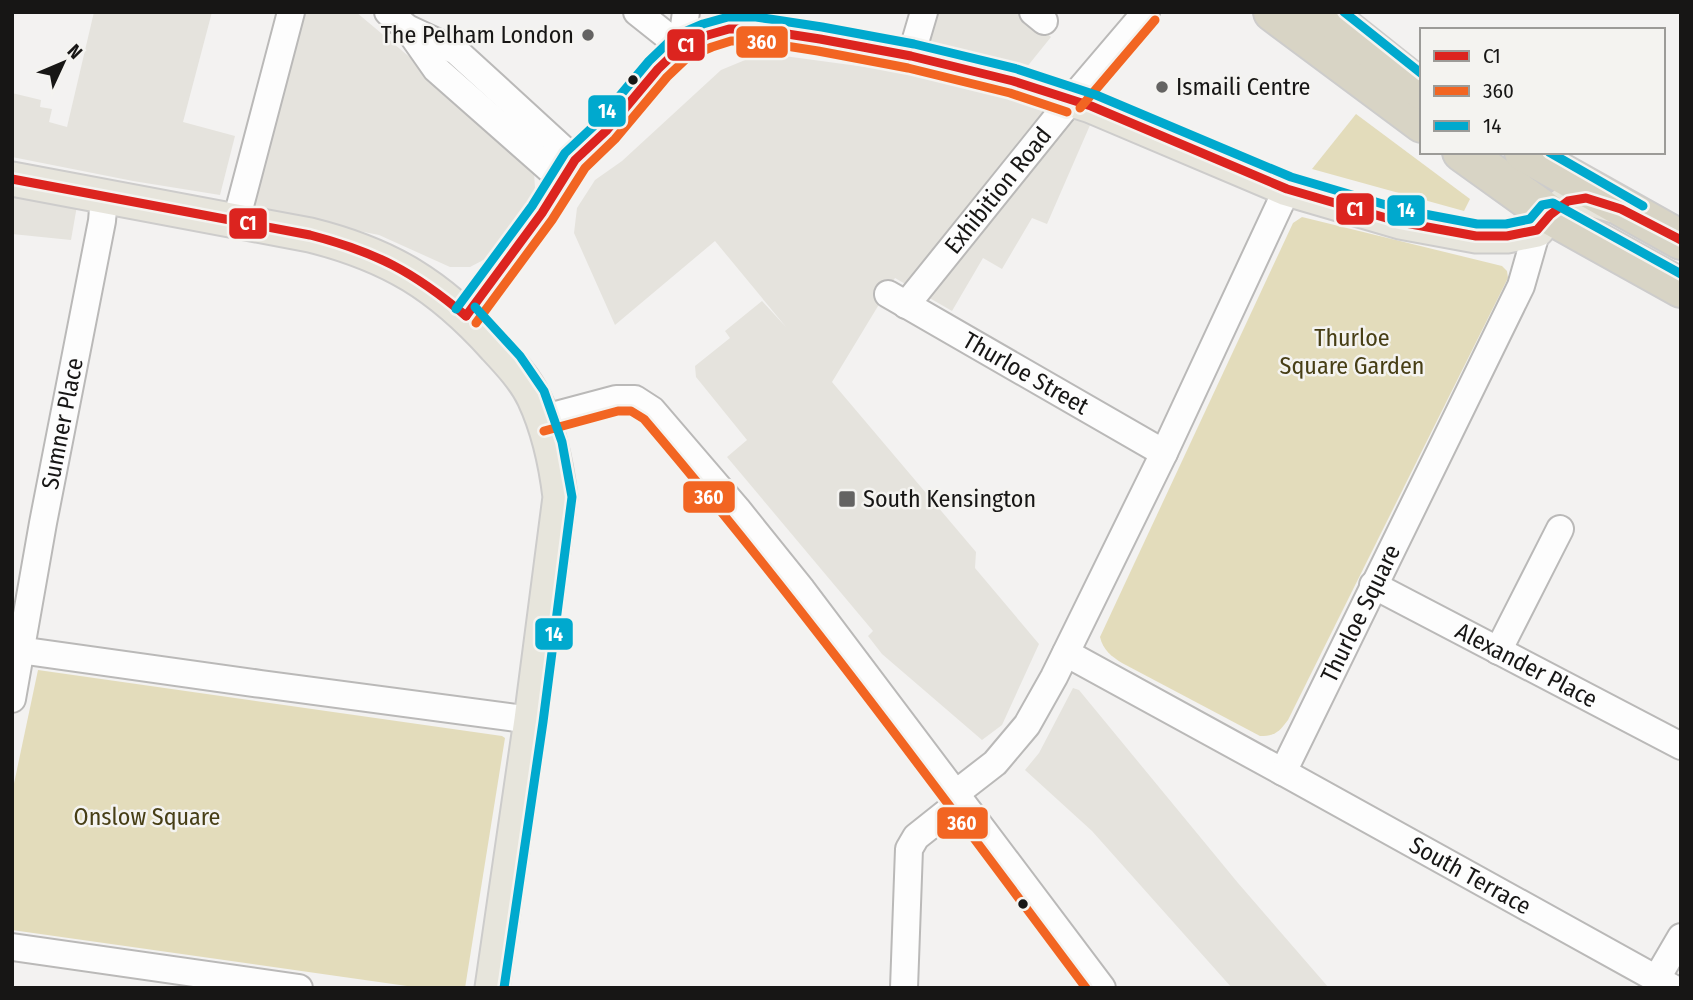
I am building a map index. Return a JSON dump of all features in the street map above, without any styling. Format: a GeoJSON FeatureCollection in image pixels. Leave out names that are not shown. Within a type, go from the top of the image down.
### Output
{"type":"FeatureCollection","features":[{"type":"Feature","properties":{"kind":"highway"},"geometry":{"type":"LineString","coordinates":[[1273,12],[1420,122]]}},
{"type":"Feature","properties":{"kind":"highway"},"geometry":{"type":"LineString","coordinates":[[1324,12],[1420,88]]}},
{"type":"Feature","properties":{"kind":"highway"},"geometry":{"type":"LineString","coordinates":[[1464,154],[1544,222],[1681,288]]}},
{"type":"Feature","properties":{"kind":"highway"},"geometry":{"type":"LineString","coordinates":[[1527,154],[1621,209],[1681,240]]}},
{"type":"Feature","properties":{"kind":"main road"},"geometry":{"type":"LineString","coordinates":[[466,316],[529,232],[569,170],[658,69],[681,47],[729,29],[755,29],[911,56],[1013,81],[1091,106],[1287,189],[1399,222],[1476,236],[1507,236],[1544,222],[1568,201],[1586,198],[1621,209]]}},
{"type":"Feature","properties":{"kind":"main road"},"geometry":{"type":"LineString","coordinates":[[12,179],[310,234],[372,253],[414,275],[466,316],[521,379],[534,398],[557,468],[560,497],[492,988]]}},
{"type":"Feature","properties":{"kind":"street"},"geometry":{"type":"LineString","coordinates":[[236,220],[242,206],[291,12]]}},
{"type":"Feature","properties":{"kind":"street"},"geometry":{"type":"LineString","coordinates":[[637,12],[681,47]]}},
{"type":"Feature","properties":{"kind":"street"},"geometry":{"type":"LineString","coordinates":[[681,47],[685,12]]}},
{"type":"Feature","properties":{"kind":"street"},"geometry":{"type":"LineString","coordinates":[[911,56],[924,12]]}},
{"type":"Feature","properties":{"kind":"street","name":"Exhibition Road"},"geometry":{"type":"LineString","coordinates":[[897,300],[1146,12]]}},
{"type":"Feature","properties":{"kind":"street"},"geometry":{"type":"LineString","coordinates":[[397,20],[436,69],[569,170]]}},
{"type":"Feature","properties":{"kind":"street"},"geometry":{"type":"LineString","coordinates":[[904,988],[909,849],[916,837],[995,763],[1027,725],[1054,677],[1164,453],[1287,189]]}},
{"type":"Feature","properties":{"kind":"street","name":"Sumner Place"},"geometry":{"type":"LineString","coordinates":[[17,649],[102,221],[104,197]]}},
{"type":"Feature","properties":{"kind":"street","name":"Thurloe Square"},"geometry":{"type":"LineString","coordinates":[[1283,772],[1521,286],[1544,222]]}},
{"type":"Feature","properties":{"kind":"street","name":"Thurloe Street"},"geometry":{"type":"LineString","coordinates":[[897,300],[1164,453]]}},
{"type":"Feature","properties":{"kind":"street"},"geometry":{"type":"LineString","coordinates":[[541,419],[616,399],[635,399],[652,410],[802,590],[1102,988]]}},
{"type":"Feature","properties":{"kind":"street"},"geometry":{"type":"LineString","coordinates":[[1498,651],[1560,529]]}},
{"type":"Feature","properties":{"kind":"street","name":"Alexander Place"},"geometry":{"type":"LineString","coordinates":[[1373,585],[1681,746]]}},
{"type":"Feature","properties":{"kind":"street"},"geometry":{"type":"LineString","coordinates":[[12,699],[17,649],[531,720]]}},
{"type":"Feature","properties":{"kind":"street"},"geometry":{"type":"LineString","coordinates":[[1066,653],[1283,772]]}},
{"type":"Feature","properties":{"kind":"street","name":"South Terrace"},"geometry":{"type":"LineString","coordinates":[[1283,772],[1665,983]]}},
{"type":"Feature","properties":{"kind":"street"},"geometry":{"type":"LineString","coordinates":[[1665,983],[1681,937]]}},
{"type":"Feature","properties":{"kind":"street"},"geometry":{"type":"LineString","coordinates":[[12,947],[299,988]]}},
{"type":"Feature","properties":{"kind":"shaded area"},"geometry":{"type":"Polygon","coordinates":[[[94,12],[212,12],[183,122],[235,136],[220,195],[12,157],[12,93],[41,100],[40,107],[52,109],[49,122],[67,127],[94,12]]]}},
{"type":"Feature","properties":{"kind":"shaded area"},"geometry":{"type":"Polygon","coordinates":[[[298,12],[356,12],[475,112],[534,172],[535,188],[528,208],[493,255],[470,267],[450,267],[379,235],[249,209],[298,12]]]}},
{"type":"Feature","properties":{"kind":"shaded area"},"geometry":{"type":"Polygon","coordinates":[[[929,12],[1012,12],[1029,17],[1051,37],[1006,93],[1094,116],[1047,224],[1032,218],[1002,269],[983,258],[952,311],[895,278],[832,382],[976,552],[975,568],[1039,644],[1002,725],[982,740],[882,654],[868,636],[873,631],[727,457],[747,440],[696,377],[695,366],[730,338],[725,331],[762,301],[786,327],[715,241],[615,325],[574,233],[577,208],[595,180],[622,161],[721,70],[762,53],[910,73],[929,12]]]}},
{"type":"Feature","properties":{"kind":"shaded area"},"geometry":{"type":"Polygon","coordinates":[[[12,194],[78,200],[71,240],[12,234],[12,194]]]}},
{"type":"Feature","properties":{"kind":"shaded area"},"geometry":{"type":"Polygon","coordinates":[[[1073,688],[1079,690],[1238,883],[1329,988],[1232,988],[1092,831],[1025,770],[1039,753],[1073,688]]]}},
{"type":"Feature","properties":{"kind":"green space"},"geometry":{"type":"Polygon","coordinates":[[[1356,114],[1470,199],[1464,211],[1312,169],[1356,114]]]}},
{"type":"Feature","properties":{"kind":"green space","name":"Thurloe Square Garden"},"geometry":{"type":"Polygon","coordinates":[[[1302,217],[1502,266],[1507,271],[1508,278],[1288,720],[1276,732],[1260,736],[1122,663],[1108,652],[1100,637],[1293,223],[1302,217]]]}},
{"type":"Feature","properties":{"kind":"green space","name":"Onslow Square"},"geometry":{"type":"Polygon","coordinates":[[[38,670],[505,738],[465,988],[421,988],[12,930],[12,793],[38,670]]]}},
{"type":"Feature","properties":{"kind":"transit line","name":"14"},"geometry":{"type":"LineString","coordinates":[[1344,12],[1420,72]]}},
{"type":"Feature","properties":{"kind":"transit line","name":"14"},"geometry":{"type":"LineString","coordinates":[[456,309],[532,206],[565,153],[597,123],[649,61],[675,36],[728,17],[756,17],[822,27],[914,44],[1017,69],[1096,95],[1291,177],[1403,210],[1477,224],[1506,224],[1530,219],[1542,205],[1553,203],[1681,274]]}},
{"type":"Feature","properties":{"kind":"transit line","name":"360"},"geometry":{"type":"LineString","coordinates":[[1080,108],[1155,20]]}},
{"type":"Feature","properties":{"kind":"transit line","name":"C1"},"geometry":{"type":"LineString","coordinates":[[466,316],[542,213],[575,160],[606,131],[658,69],[681,47],[729,29],[755,29],[820,39],[911,56],[1013,81],[1091,106],[1287,189],[1400,222],[1476,236],[1507,236],[1537,230],[1568,201],[1586,198],[1621,209],[1681,240]]}},
{"type":"Feature","properties":{"kind":"transit line","name":"360"},"geometry":{"type":"LineString","coordinates":[[476,323],[552,220],[585,168],[615,139],[667,77],[688,57],[712,47],[731,41],[754,41],[818,51],[908,68],[1010,93],[1067,112]]}},
{"type":"Feature","properties":{"kind":"transit line","name":"14"},"geometry":{"type":"LineString","coordinates":[[1552,154],[1643,206]]}},
{"type":"Feature","properties":{"kind":"transit line","name":"C1"},"geometry":{"type":"LineString","coordinates":[[12,179],[310,235],[334,242],[393,265],[429,287],[466,316]]}},
{"type":"Feature","properties":{"kind":"transit line","name":"14"},"geometry":{"type":"LineString","coordinates":[[475,307],[520,356],[544,391],[562,442],[572,497],[543,722],[504,988]]}},
{"type":"Feature","properties":{"kind":"transit line","name":"360"},"geometry":{"type":"LineString","coordinates":[[544,431],[618,411],[631,411],[644,419],[759,558],[1086,988]]}},
{"type":"Feature","properties":{"kind":"place","name":"The Pelham London"},"geometry":{"type":"Point","coordinates":[588,35]}},
{"type":"Feature","properties":{"kind":"place","name":"Ismaili Centre"},"geometry":{"type":"Point","coordinates":[1162,87]}},
{"type":"Feature","properties":{"kind":"place","name":"South Kensington"},"geometry":{"type":"Point","coordinates":[847,499]}}]}
